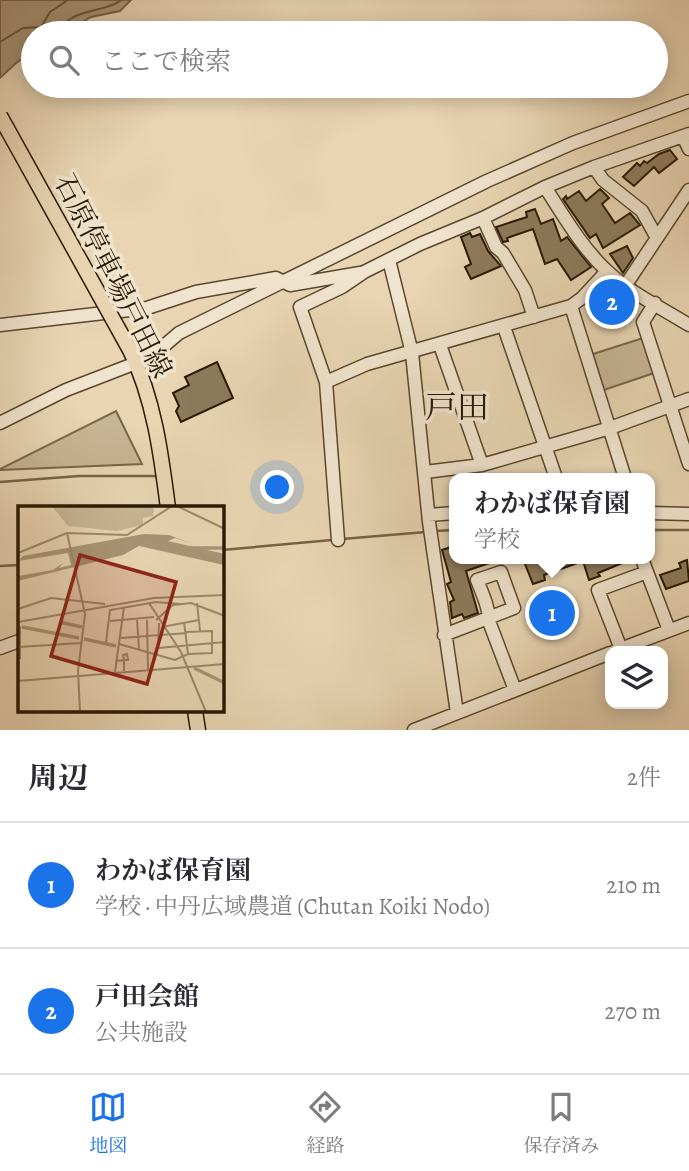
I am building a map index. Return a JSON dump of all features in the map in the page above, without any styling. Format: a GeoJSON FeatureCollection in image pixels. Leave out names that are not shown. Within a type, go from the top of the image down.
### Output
{"type":"FeatureCollection","features":[{"type":"Feature","properties":{"kind":"main road","name":"石原停車場戸田線"},"geometry":{"type":"LineString","coordinates":[[0,117],[133,356],[145,385],[157,430],[168,506]]}},
{"type":"Feature","properties":{"kind":"main road"},"geometry":{"type":"LineString","coordinates":[[195,712],[198,730]]}},
{"type":"Feature","properties":{"kind":"street"},"geometry":{"type":"LineString","coordinates":[[0,423],[133,356],[158,351],[180,333],[487,181],[573,144],[689,101]]}},
{"type":"Feature","properties":{"kind":"street"},"geometry":{"type":"LineString","coordinates":[[338,540],[326,382],[300,307],[419,244],[594,167],[686,135],[689,149]]}},
{"type":"Feature","properties":{"kind":"street"},"geometry":{"type":"LineString","coordinates":[[594,167],[603,180],[642,211],[657,238]]}},
{"type":"Feature","properties":{"kind":"street"},"geometry":{"type":"LineString","coordinates":[[545,187],[587,249],[607,271],[625,286],[687,320]]}},
{"type":"Feature","properties":{"kind":"street"},"geometry":{"type":"LineString","coordinates":[[625,286],[689,190]]}},
{"type":"Feature","properties":{"kind":"street"},"geometry":{"type":"LineString","coordinates":[[483,218],[496,247],[503,253],[525,290],[534,317]]}},
{"type":"Feature","properties":{"kind":"street"},"geometry":{"type":"LineString","coordinates":[[389,260],[412,353],[431,536],[457,713]]}},
{"type":"Feature","properties":{"kind":"street"},"geometry":{"type":"LineString","coordinates":[[326,382],[367,364],[571,306],[607,271]]}},
{"type":"Feature","properties":{"kind":"street"},"geometry":{"type":"LineString","coordinates":[[0,325],[147,308],[196,292],[276,278],[290,285],[364,272]]}},
{"type":"Feature","properties":{"kind":"street"},"geometry":{"type":"LineString","coordinates":[[655,303],[643,322],[689,464]]}},
{"type":"Feature","properties":{"kind":"street"},"geometry":{"type":"LineString","coordinates":[[571,306],[624,473]]}},
{"type":"Feature","properties":{"kind":"street"},"geometry":{"type":"LineString","coordinates":[[504,327],[554,473]]}},
{"type":"Feature","properties":{"kind":"street"},"geometry":{"type":"LineString","coordinates":[[440,345],[482,465]]}},
{"type":"Feature","properties":{"kind":"street"},"geometry":{"type":"LineString","coordinates":[[425,472],[482,465],[610,428],[689,399]]}},
{"type":"Feature","properties":{"kind":"street"},"geometry":{"type":"LineString","coordinates":[[655,513],[689,513]]}},
{"type":"Feature","properties":{"kind":"street"},"geometry":{"type":"LineString","coordinates":[[429,518],[449,514]]}},
{"type":"Feature","properties":{"kind":"street"},"geometry":{"type":"LineString","coordinates":[[644,564],[669,631]]}},
{"type":"Feature","properties":{"kind":"street"},"geometry":{"type":"LineString","coordinates":[[614,646],[598,590],[647,572]]}},
{"type":"Feature","properties":{"kind":"street"},"geometry":{"type":"LineString","coordinates":[[445,638],[490,620],[515,690]]}},
{"type":"Feature","properties":{"kind":"street"},"geometry":{"type":"LineString","coordinates":[[628,646],[689,623]]}},
{"type":"Feature","properties":{"kind":"street"},"geometry":{"type":"LineString","coordinates":[[0,648],[18,641]]}},
{"type":"Feature","properties":{"kind":"street"},"geometry":{"type":"LineString","coordinates":[[414,730],[605,655]]}},
{"type":"Feature","properties":{"kind":"shaded area"},"geometry":{"type":"Polygon","coordinates":[[[643,338],[654,373],[601,391],[590,355],[643,338]]]}},
{"type":"Feature","properties":{"kind":"shaded area"},"geometry":{"type":"Polygon","coordinates":[[[116,411],[142,464],[0,470],[0,469],[116,411]]]}},
{"type":"Feature","properties":{"kind":"water"},"geometry":{"type":"Polygon","coordinates":[[[0,0],[131,0],[120,11],[84,21],[21,21],[21,60],[0,78],[0,0]]]}},
{"type":"Feature","properties":{"kind":"building"},"geometry":{"type":"Polygon","coordinates":[[[670,150],[677,159],[659,173],[654,167],[634,186],[623,177],[637,163],[640,166],[644,161],[647,163],[670,150]]]}},
{"type":"Feature","properties":{"kind":"building"},"geometry":{"type":"Polygon","coordinates":[[[600,189],[609,198],[602,204],[615,223],[630,213],[640,225],[603,248],[596,234],[590,238],[563,199],[579,191],[586,201],[600,189]]]}},
{"type":"Feature","properties":{"kind":"building"},"geometry":{"type":"Polygon","coordinates":[[[535,209],[541,224],[553,219],[561,241],[567,237],[591,267],[571,280],[557,259],[545,264],[533,229],[503,242],[496,227],[527,217],[526,212],[535,209]]]}},
{"type":"Feature","properties":{"kind":"building"},"geometry":{"type":"Polygon","coordinates":[[[470,233],[472,237],[480,234],[488,251],[501,266],[471,279],[465,267],[471,264],[461,237],[470,233]]]}},
{"type":"Feature","properties":{"kind":"building"},"geometry":{"type":"Polygon","coordinates":[[[627,246],[633,258],[623,273],[610,254],[627,246]]]}},
{"type":"Feature","properties":{"kind":"building"},"geometry":{"type":"Polygon","coordinates":[[[606,285],[630,307],[619,319],[594,298],[606,285]]]}},
{"type":"Feature","properties":{"kind":"building"},"geometry":{"type":"Polygon","coordinates":[[[217,362],[233,398],[181,422],[176,411],[179,406],[173,393],[189,385],[185,377],[217,362]]]}},
{"type":"Feature","properties":{"kind":"building"},"geometry":{"type":"Polygon","coordinates":[[[449,548],[449,564],[486,564],[466,571],[478,613],[464,618],[462,614],[452,618],[450,602],[454,600],[447,584],[451,582],[442,550],[449,548]]]}},
{"type":"Feature","properties":{"kind":"building"},"geometry":{"type":"Polygon","coordinates":[[[687,560],[689,581],[666,589],[660,575],[681,568],[679,563],[687,560]]]}},
{"type":"Feature","properties":{"kind":"building"},"geometry":{"type":"Polygon","coordinates":[[[525,564],[575,564],[544,575],[545,580],[533,584],[525,564]]]}},
{"type":"Feature","properties":{"kind":"building"},"geometry":{"type":"Polygon","coordinates":[[[584,564],[620,564],[598,573],[600,576],[589,580],[584,564]]]}},
{"type":"Feature","properties":{"kind":"waterway"},"geometry":{"type":"LineString","coordinates":[[0,482],[79,476],[157,476]]}},
{"type":"Feature","properties":{"kind":"waterway"},"geometry":{"type":"LineString","coordinates":[[436,531],[449,530]]}},
{"type":"Feature","properties":{"kind":"waterway"},"geometry":{"type":"LineString","coordinates":[[655,530],[689,530]]}},
{"type":"Feature","properties":{"kind":"waterway"},"geometry":{"type":"LineString","coordinates":[[342,539],[426,532]]}},
{"type":"Feature","properties":{"kind":"waterway"},"geometry":{"type":"LineString","coordinates":[[224,550],[332,540]]}},
{"type":"Feature","properties":{"kind":"waterway"},"geometry":{"type":"LineString","coordinates":[[0,566],[18,565]]}},
{"type":"Feature","properties":{"kind":"place","name":"戸田会館"},"geometry":{"type":"Point","coordinates":[612,302]}},
{"type":"Feature","properties":{"kind":"place","name":"わかば保育園"},"geometry":{"type":"Point","coordinates":[552,613]}},
{"type":"Feature","properties":{"kind":"district","name":"戸田"},"geometry":{"type":"Point","coordinates":[457,407]}}]}
